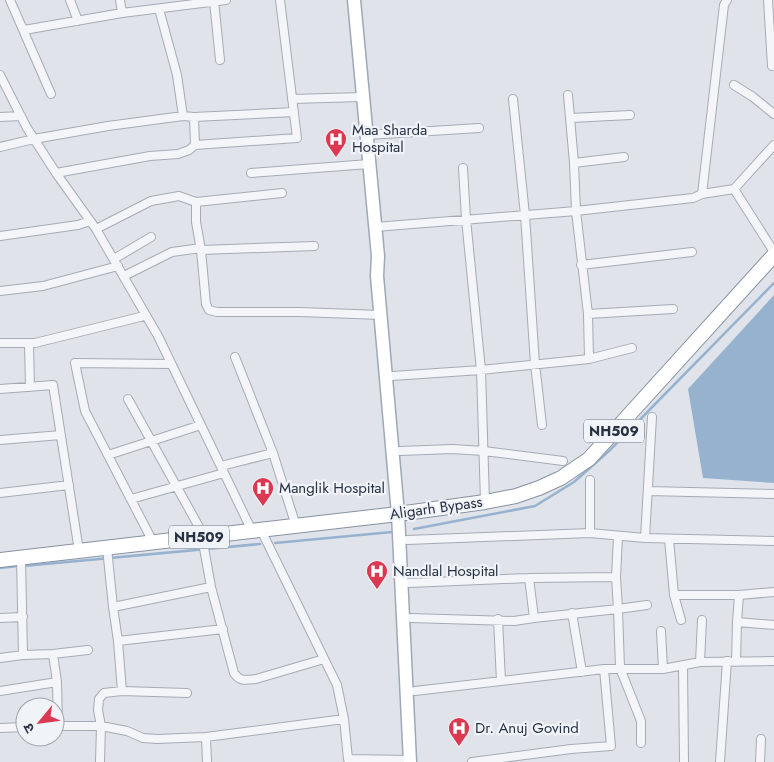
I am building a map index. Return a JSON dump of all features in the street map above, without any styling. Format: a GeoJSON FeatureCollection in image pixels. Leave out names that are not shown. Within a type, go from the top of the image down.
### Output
{"type":"FeatureCollection","features":[{"type":"Feature","properties":{"kind":"highway","name":"Aligarh Bypass"},"geometry":{"type":"LineString","coordinates":[[0,560],[21,563],[79,551],[108,554],[153,542],[203,539],[256,530],[402,514],[485,502],[516,496],[539,488],[561,478],[589,459],[774,253]]}},
{"type":"Feature","properties":{"kind":"main road"},"geometry":{"type":"LineString","coordinates":[[354,0],[375,227],[378,256],[383,276],[400,451],[413,761]]}},
{"type":"Feature","properties":{"kind":"main road"},"geometry":{"type":"LineString","coordinates":[[378,256],[377,276],[380,315],[402,514],[407,540],[415,691],[412,709]]}},
{"type":"Feature","properties":{"kind":"street"},"geometry":{"type":"LineString","coordinates":[[10,0],[51,94]]}},
{"type":"Feature","properties":{"kind":"street"},"geometry":{"type":"LineString","coordinates":[[70,0],[78,21]]}},
{"type":"Feature","properties":{"kind":"street"},"geometry":{"type":"LineString","coordinates":[[120,0],[122,13]]}},
{"type":"Feature","properties":{"kind":"street"},"geometry":{"type":"LineString","coordinates":[[214,0],[220,60]]}},
{"type":"Feature","properties":{"kind":"street"},"geometry":{"type":"LineString","coordinates":[[24,30],[122,13],[226,0]]}},
{"type":"Feature","properties":{"kind":"street"},"geometry":{"type":"LineString","coordinates":[[56,174],[150,156],[178,154],[189,150],[195,145],[297,138],[280,0]]}},
{"type":"Feature","properties":{"kind":"street"},"geometry":{"type":"LineString","coordinates":[[702,194],[724,5],[727,0]]}},
{"type":"Feature","properties":{"kind":"street"},"geometry":{"type":"LineString","coordinates":[[768,0],[772,66]]}},
{"type":"Feature","properties":{"kind":"street"},"geometry":{"type":"LineString","coordinates":[[159,9],[177,74],[183,116]]}},
{"type":"Feature","properties":{"kind":"street"},"geometry":{"type":"LineString","coordinates":[[0,76],[20,116],[56,174],[96,229],[124,276],[144,316],[158,336],[222,470],[256,530],[337,684],[344,719],[348,761],[413,761]]}},
{"type":"Feature","properties":{"kind":"street"},"geometry":{"type":"LineString","coordinates":[[734,85],[774,114]]}},
{"type":"Feature","properties":{"kind":"street"},"geometry":{"type":"LineString","coordinates":[[568,94],[576,211],[588,314],[589,359]]}},
{"type":"Feature","properties":{"kind":"street"},"geometry":{"type":"LineString","coordinates":[[292,99],[362,97]]}},
{"type":"Feature","properties":{"kind":"street"},"geometry":{"type":"LineString","coordinates":[[513,99],[525,215],[535,364],[542,425]]}},
{"type":"Feature","properties":{"kind":"street"},"geometry":{"type":"LineString","coordinates":[[0,147],[108,126],[183,116],[294,112]]}},
{"type":"Feature","properties":{"kind":"street"},"geometry":{"type":"LineString","coordinates":[[571,118],[630,115]]}},
{"type":"Feature","properties":{"kind":"street"},"geometry":{"type":"LineString","coordinates":[[0,117],[20,116]]}},
{"type":"Feature","properties":{"kind":"street"},"geometry":{"type":"LineString","coordinates":[[194,117],[195,145]]}},
{"type":"Feature","properties":{"kind":"street"},"geometry":{"type":"LineString","coordinates":[[367,135],[479,128]]}},
{"type":"Feature","properties":{"kind":"street"},"geometry":{"type":"LineString","coordinates":[[375,227],[576,211],[693,198],[702,194],[734,189],[774,145]]}},
{"type":"Feature","properties":{"kind":"street"},"geometry":{"type":"LineString","coordinates":[[574,163],[624,157]]}},
{"type":"Feature","properties":{"kind":"street"},"geometry":{"type":"LineString","coordinates":[[251,173],[369,164]]}},
{"type":"Feature","properties":{"kind":"street"},"geometry":{"type":"LineString","coordinates":[[463,168],[466,219],[481,370],[485,502]]}},
{"type":"Feature","properties":{"kind":"street"},"geometry":{"type":"LineString","coordinates":[[734,189],[774,253]]}},
{"type":"Feature","properties":{"kind":"street"},"geometry":{"type":"LineString","coordinates":[[96,229],[151,201],[179,196],[196,202],[282,193]]}},
{"type":"Feature","properties":{"kind":"street"},"geometry":{"type":"LineString","coordinates":[[196,202],[196,222],[201,249],[206,304],[209,310],[217,312],[300,312],[380,315]]}},
{"type":"Feature","properties":{"kind":"street"},"geometry":{"type":"LineString","coordinates":[[0,236],[78,225],[90,221]]}},
{"type":"Feature","properties":{"kind":"street"},"geometry":{"type":"LineString","coordinates":[[0,291],[43,286],[116,262],[151,237]]}},
{"type":"Feature","properties":{"kind":"street"},"geometry":{"type":"LineString","coordinates":[[124,276],[172,252],[201,249],[314,246]]}},
{"type":"Feature","properties":{"kind":"street"},"geometry":{"type":"LineString","coordinates":[[581,265],[692,252]]}},
{"type":"Feature","properties":{"kind":"street"},"geometry":{"type":"LineString","coordinates":[[588,314],[673,309]]}},
{"type":"Feature","properties":{"kind":"street"},"geometry":{"type":"LineString","coordinates":[[0,343],[28,343],[144,316]]}},
{"type":"Feature","properties":{"kind":"street"},"geometry":{"type":"LineString","coordinates":[[28,343],[30,387]]}},
{"type":"Feature","properties":{"kind":"street"},"geometry":{"type":"LineString","coordinates":[[392,376],[481,370],[589,359],[632,348]]}},
{"type":"Feature","properties":{"kind":"street"},"geometry":{"type":"LineString","coordinates":[[235,357],[273,453],[296,526]]}},
{"type":"Feature","properties":{"kind":"street"},"geometry":{"type":"LineString","coordinates":[[153,542],[85,411],[75,363],[171,364]]}},
{"type":"Feature","properties":{"kind":"street"},"geometry":{"type":"LineString","coordinates":[[0,389],[53,385],[79,551]]}},
{"type":"Feature","properties":{"kind":"street"},"geometry":{"type":"LineString","coordinates":[[128,399],[203,539],[211,587],[234,673],[238,679],[256,679],[324,659]]}},
{"type":"Feature","properties":{"kind":"street"},"geometry":{"type":"LineString","coordinates":[[645,538],[652,417]]}},
{"type":"Feature","properties":{"kind":"street"},"geometry":{"type":"LineString","coordinates":[[108,455],[201,425]]}},
{"type":"Feature","properties":{"kind":"street"},"geometry":{"type":"LineString","coordinates":[[0,440],[61,435]]}},
{"type":"Feature","properties":{"kind":"street"},"geometry":{"type":"LineString","coordinates":[[400,451],[452,449],[563,461]]}},
{"type":"Feature","properties":{"kind":"street"},"geometry":{"type":"LineString","coordinates":[[131,499],[176,486],[273,453]]}},
{"type":"Feature","properties":{"kind":"street"},"geometry":{"type":"LineString","coordinates":[[590,480],[590,533]]}},
{"type":"Feature","properties":{"kind":"street"},"geometry":{"type":"LineString","coordinates":[[0,493],[69,485]]}},
{"type":"Feature","properties":{"kind":"street"},"geometry":{"type":"LineString","coordinates":[[648,490],[774,494]]}},
{"type":"Feature","properties":{"kind":"street"},"geometry":{"type":"LineString","coordinates":[[407,540],[590,533],[645,538],[774,541]]}},
{"type":"Feature","properties":{"kind":"street"},"geometry":{"type":"LineString","coordinates":[[618,536],[616,577],[620,668],[641,721],[641,743]]}},
{"type":"Feature","properties":{"kind":"street"},"geometry":{"type":"LineString","coordinates":[[669,539],[674,595],[681,620]]}},
{"type":"Feature","properties":{"kind":"street"},"geometry":{"type":"LineString","coordinates":[[108,554],[122,691]]}},
{"type":"Feature","properties":{"kind":"street"},"geometry":{"type":"LineString","coordinates":[[21,563],[23,655]]}},
{"type":"Feature","properties":{"kind":"street"},"geometry":{"type":"LineString","coordinates":[[409,583],[529,578],[616,577]]}},
{"type":"Feature","properties":{"kind":"street"},"geometry":{"type":"LineString","coordinates":[[529,578],[534,618]]}},
{"type":"Feature","properties":{"kind":"street"},"geometry":{"type":"LineString","coordinates":[[113,607],[211,587]]}},
{"type":"Feature","properties":{"kind":"street"},"geometry":{"type":"LineString","coordinates":[[674,595],[739,595],[774,592]]}},
{"type":"Feature","properties":{"kind":"street"},"geometry":{"type":"LineString","coordinates":[[720,762],[739,595]]}},
{"type":"Feature","properties":{"kind":"street"},"geometry":{"type":"LineString","coordinates":[[411,618],[498,619],[514,621],[647,605]]}},
{"type":"Feature","properties":{"kind":"street"},"geometry":{"type":"LineString","coordinates":[[572,613],[582,672]]}},
{"type":"Feature","properties":{"kind":"street"},"geometry":{"type":"LineString","coordinates":[[0,618],[23,617]]}},
{"type":"Feature","properties":{"kind":"street"},"geometry":{"type":"LineString","coordinates":[[498,619],[501,681]]}},
{"type":"Feature","properties":{"kind":"street"},"geometry":{"type":"LineString","coordinates":[[700,662],[702,620]]}},
{"type":"Feature","properties":{"kind":"street"},"geometry":{"type":"LineString","coordinates":[[737,622],[774,625]]}},
{"type":"Feature","properties":{"kind":"street"},"geometry":{"type":"LineString","coordinates":[[118,641],[222,629]]}},
{"type":"Feature","properties":{"kind":"street"},"geometry":{"type":"LineString","coordinates":[[661,631],[663,668]]}},
{"type":"Feature","properties":{"kind":"street"},"geometry":{"type":"LineString","coordinates":[[0,658],[88,650]]}},
{"type":"Feature","properties":{"kind":"street"},"geometry":{"type":"LineString","coordinates":[[54,654],[57,697]]}},
{"type":"Feature","properties":{"kind":"street"},"geometry":{"type":"LineString","coordinates":[[415,691],[604,669],[663,668],[700,662],[774,661]]}},
{"type":"Feature","properties":{"kind":"street"},"geometry":{"type":"LineString","coordinates":[[683,666],[684,762]]}},
{"type":"Feature","properties":{"kind":"street"},"geometry":{"type":"LineString","coordinates":[[472,762],[571,749],[611,746],[604,669]]}},
{"type":"Feature","properties":{"kind":"street"},"geometry":{"type":"LineString","coordinates":[[0,691],[57,682]]}},
{"type":"Feature","properties":{"kind":"street"},"geometry":{"type":"LineString","coordinates":[[100,762],[101,726],[98,710],[99,700],[104,694],[122,691],[187,693]]}},
{"type":"Feature","properties":{"kind":"street"},"geometry":{"type":"LineString","coordinates":[[65,726],[101,726],[127,731],[143,738],[157,739],[206,737],[344,719]]}},
{"type":"Feature","properties":{"kind":"street"},"geometry":{"type":"LineString","coordinates":[[0,728],[15,727]]}},
{"type":"Feature","properties":{"kind":"street"},"geometry":{"type":"LineString","coordinates":[[206,737],[207,762]]}},
{"type":"Feature","properties":{"kind":"street"},"geometry":{"type":"LineString","coordinates":[[760,762],[761,739]]}},
{"type":"Feature","properties":{"kind":"water"},"geometry":{"type":"Polygon","coordinates":[[[774,295],[774,483],[703,478],[688,389],[774,295]]]}},
{"type":"Feature","properties":{"kind":"waterway"},"geometry":{"type":"LineString","coordinates":[[414,529],[535,506],[574,482],[609,451],[774,283]]}},
{"type":"Feature","properties":{"kind":"waterway"},"geometry":{"type":"LineString","coordinates":[[275,543],[392,532]]}},
{"type":"Feature","properties":{"kind":"waterway"},"geometry":{"type":"LineString","coordinates":[[24,566],[260,544]]}},
{"type":"Feature","properties":{"kind":"waterway"},"geometry":{"type":"LineString","coordinates":[[0,568],[18,566]]}},
{"type":"Feature","properties":{"kind":"place","name":"Maa Sharda Hospital"},"geometry":{"type":"Point","coordinates":[336,158]}},
{"type":"Feature","properties":{"kind":"place","name":"Manglik Hospital"},"geometry":{"type":"Point","coordinates":[263,507]}},
{"type":"Feature","properties":{"kind":"place","name":"Nandlal Hospital"},"geometry":{"type":"Point","coordinates":[377,590]}},
{"type":"Feature","properties":{"kind":"place","name":"Dr. Anuj Govind"},"geometry":{"type":"Point","coordinates":[459,747]}}]}
